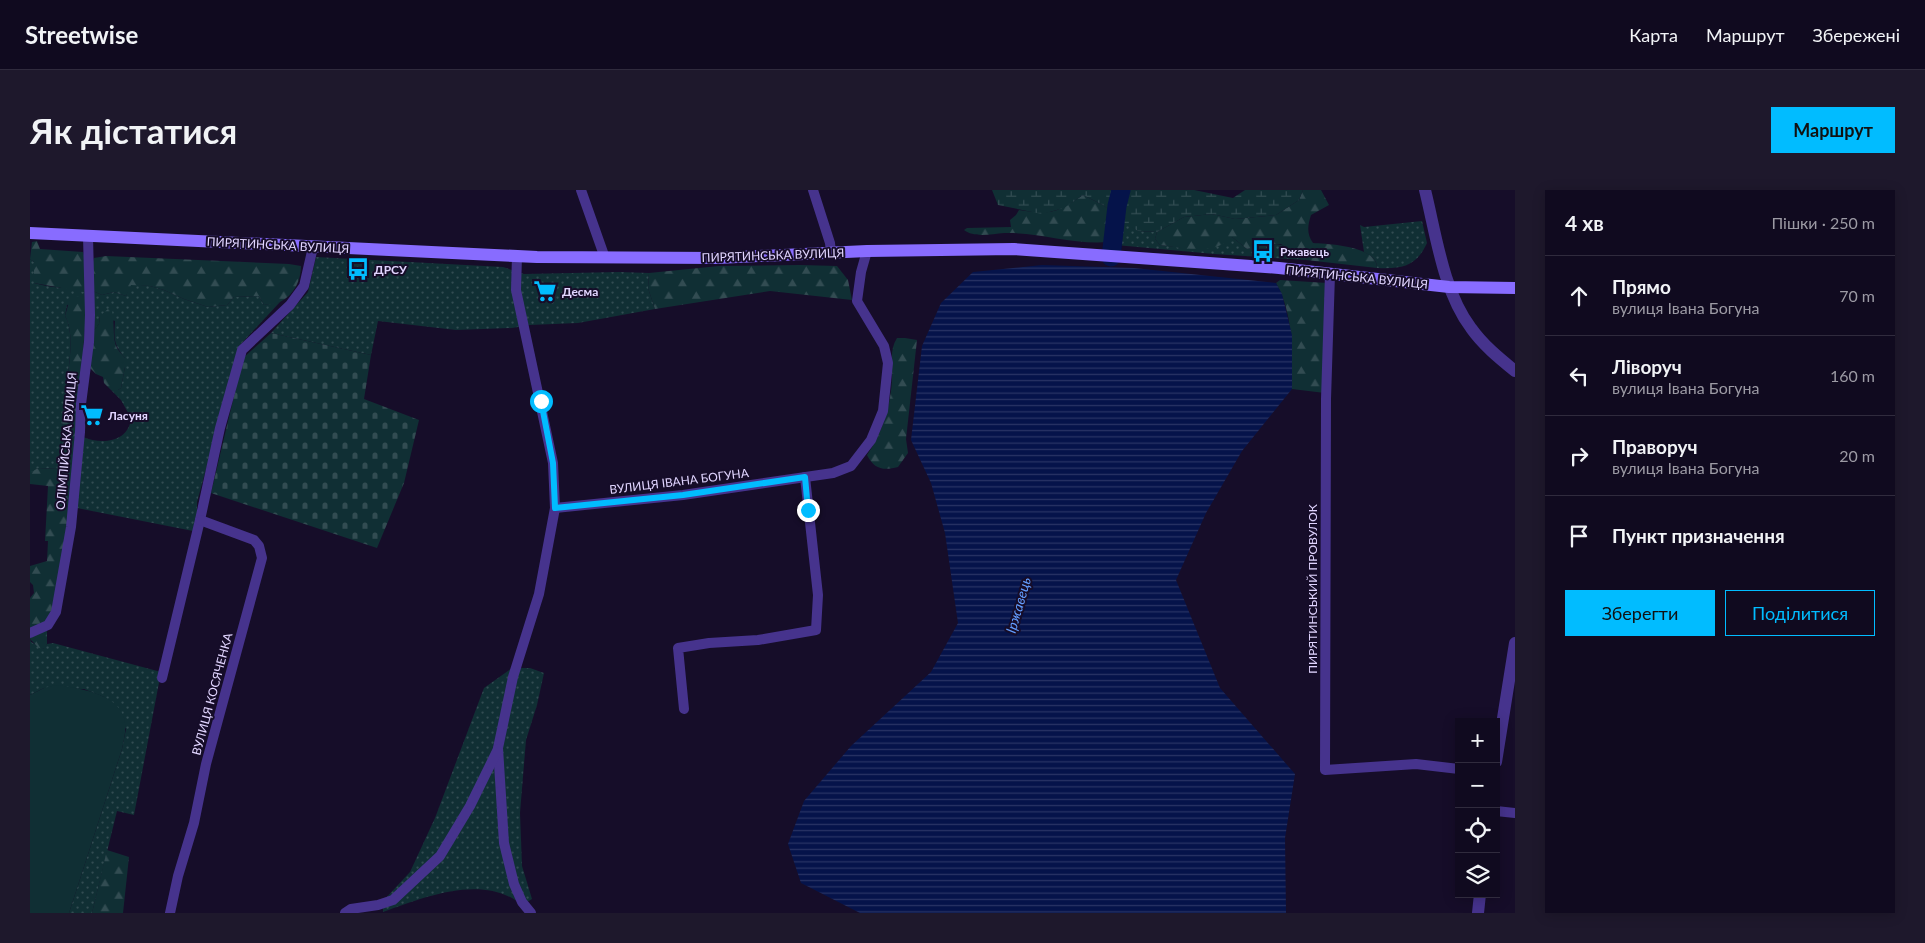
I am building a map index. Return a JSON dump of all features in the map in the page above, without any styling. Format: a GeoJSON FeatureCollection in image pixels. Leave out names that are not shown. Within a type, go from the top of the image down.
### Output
{"type":"FeatureCollection","features":[{"type":"Feature","properties":{"kind":"main road","name":"ПИРЯТИНСЬКА ВУЛИЦЯ"},"geometry":{"type":"LineString","coordinates":[[30,233],[517,256],[605,258],[717,258],[867,251],[1014,249],[1279,268],[1449,287],[1515,288]]}},
{"type":"Feature","properties":{"kind":"street"},"geometry":{"type":"LineString","coordinates":[[581,190],[605,258]]}},
{"type":"Feature","properties":{"kind":"street"},"geometry":{"type":"LineString","coordinates":[[813,190],[830,243],[831,253]]}},
{"type":"Feature","properties":{"kind":"street"},"geometry":{"type":"LineString","coordinates":[[1425,190],[1449,287],[1470,327],[1486,346],[1515,371]]}},
{"type":"Feature","properties":{"kind":"street","name":"ОЛІМПІЙСЬКА ВУЛИЦЯ"},"geometry":{"type":"LineString","coordinates":[[30,633],[48,625],[56,612],[71,527],[80,432],[80,404],[89,342],[88,236]]}},
{"type":"Feature","properties":{"kind":"street"},"geometry":{"type":"LineString","coordinates":[[162,678],[220,428],[242,350],[290,305],[304,286],[313,247]]}},
{"type":"Feature","properties":{"kind":"street","name":"ВУЛИЦЯ ІВАНА БОГУНА"},"geometry":{"type":"LineString","coordinates":[[555,508],[683,495],[833,474],[851,466],[871,440],[883,411],[888,363],[884,346],[857,301],[861,272],[867,251]]}},
{"type":"Feature","properties":{"kind":"street"},"geometry":{"type":"LineString","coordinates":[[345,913],[351,909],[378,905],[393,900],[440,856],[470,806],[498,748],[513,677],[539,594],[555,508],[553,463],[516,290],[517,256]]}},
{"type":"Feature","properties":{"kind":"street","name":"ПИРЯТИНСЬКИЙ ПРОВУЛОК"},"geometry":{"type":"LineString","coordinates":[[1330,274],[1326,438],[1325,770],[1416,764],[1455,769]]}},
{"type":"Feature","properties":{"kind":"street"},"geometry":{"type":"LineString","coordinates":[[684,709],[678,648],[709,643],[758,640],[816,630],[818,595],[805,477]]}},
{"type":"Feature","properties":{"kind":"street","name":"ВУЛИЦЯ КОСЯЧЕНКА"},"geometry":{"type":"LineString","coordinates":[[170,913],[178,876],[194,823],[206,764],[262,558],[259,546],[254,540],[200,520]]}},
{"type":"Feature","properties":{"kind":"street"},"geometry":{"type":"LineString","coordinates":[[1500,737],[1515,643]]}},
{"type":"Feature","properties":{"kind":"street"},"geometry":{"type":"LineString","coordinates":[[498,748],[504,844],[514,884],[522,902],[531,913]]}},
{"type":"Feature","properties":{"kind":"street"},"geometry":{"type":"LineString","coordinates":[[1500,811],[1515,813]]}},
{"type":"Feature","properties":{"kind":"street"},"geometry":{"type":"LineString","coordinates":[[1478,913],[1480,898]]}},
{"type":"Feature","properties":{"kind":"green space"},"geometry":{"type":"Polygon","coordinates":[[[992,190],[1194,190],[1233,198],[1245,190],[1303,190],[1299,200],[1276,215],[1235,219],[1212,214],[1184,217],[1157,232],[1138,231],[1126,224],[1103,205],[1083,195],[1064,208],[1042,214],[998,205],[992,190]]]}},
{"type":"Feature","properties":{"kind":"green space"},"geometry":{"type":"Polygon","coordinates":[[[1303,190],[1321,190],[1329,205],[1311,215],[1308,233],[1313,243],[1361,251],[1375,261],[1377,268],[1306,260],[1281,244],[1270,244],[1247,249],[1232,237],[1217,247],[1208,249],[1189,249],[1160,245],[1155,239],[1157,232],[1184,217],[1212,214],[1235,219],[1276,215],[1299,200],[1303,190]]]}},
{"type":"Feature","properties":{"kind":"green space"},"geometry":{"type":"Polygon","coordinates":[[[1083,195],[1103,205],[1113,213],[1108,242],[1082,242],[1017,233],[978,235],[964,230],[967,228],[1011,227],[1010,220],[1019,210],[1053,211],[1067,206],[1083,195]]]}},
{"type":"Feature","properties":{"kind":"green space"},"geometry":{"type":"Polygon","coordinates":[[[1119,218],[1138,231],[1157,232],[1155,239],[1160,245],[1185,248],[1232,237],[1247,249],[1278,244],[1290,249],[1306,260],[1116,245],[1119,218]]]}},
{"type":"Feature","properties":{"kind":"green space"},"geometry":{"type":"Polygon","coordinates":[[[1422,221],[1427,243],[1423,251],[1413,262],[1401,267],[1377,268],[1375,260],[1364,252],[1360,225],[1364,227],[1422,221]]]}},
{"type":"Feature","properties":{"kind":"green space"},"geometry":{"type":"Polygon","coordinates":[[[37,241],[40,249],[83,252],[87,272],[87,283],[84,292],[34,283],[34,262],[30,259],[32,242],[37,241]]]}},
{"type":"Feature","properties":{"kind":"green space"},"geometry":{"type":"Polygon","coordinates":[[[106,256],[289,264],[301,266],[301,271],[293,291],[278,303],[264,305],[259,296],[234,297],[227,305],[208,307],[150,286],[131,285],[126,296],[114,292],[102,295],[93,291],[92,268],[94,258],[106,256]]]}},
{"type":"Feature","properties":{"kind":"green space"},"geometry":{"type":"Polygon","coordinates":[[[316,257],[503,267],[524,274],[649,273],[648,288],[655,309],[578,323],[530,325],[512,328],[456,330],[378,321],[371,355],[271,333],[308,292],[316,257]]]}},
{"type":"Feature","properties":{"kind":"green space"},"geometry":{"type":"Polygon","coordinates":[[[30,259],[34,262],[34,283],[60,288],[86,287],[87,302],[67,305],[65,316],[70,335],[70,347],[59,469],[38,468],[32,473],[30,473],[30,259]]]}},
{"type":"Feature","properties":{"kind":"green space"},"geometry":{"type":"Polygon","coordinates":[[[719,266],[837,266],[848,280],[852,300],[770,291],[655,309],[648,288],[649,273],[719,266]]]}},
{"type":"Feature","properties":{"kind":"green space"},"geometry":{"type":"Polygon","coordinates":[[[1280,280],[1327,283],[1325,393],[1292,389],[1291,334],[1286,308],[1276,283],[1280,280]]]}},
{"type":"Feature","properties":{"kind":"green space"},"geometry":{"type":"Polygon","coordinates":[[[130,284],[150,286],[164,290],[208,307],[227,305],[234,297],[259,296],[264,305],[280,302],[240,345],[197,502],[197,516],[193,531],[77,508],[83,437],[98,441],[113,440],[125,432],[131,418],[121,400],[111,390],[121,388],[125,367],[125,358],[115,341],[115,321],[100,316],[99,324],[94,330],[93,291],[102,295],[114,292],[126,296],[130,284]]]}},
{"type":"Feature","properties":{"kind":"green space"},"geometry":{"type":"Polygon","coordinates":[[[75,296],[84,297],[87,302],[69,527],[55,611],[47,624],[47,644],[45,649],[39,648],[30,639],[30,598],[34,593],[33,585],[30,582],[30,566],[47,561],[48,541],[45,541],[48,486],[30,484],[30,473],[38,468],[59,469],[70,347],[70,335],[65,316],[70,298],[75,296]]]}},
{"type":"Feature","properties":{"kind":"green space"},"geometry":{"type":"Polygon","coordinates":[[[108,309],[112,311],[115,344],[125,358],[121,388],[118,390],[111,390],[104,383],[103,377],[96,374],[89,367],[94,330],[99,324],[100,316],[108,309]]]}},
{"type":"Feature","properties":{"kind":"green space"},"geometry":{"type":"Polygon","coordinates":[[[271,333],[371,355],[364,399],[419,420],[404,483],[377,548],[211,493],[243,358],[271,333]]]}},
{"type":"Feature","properties":{"kind":"green space"},"geometry":{"type":"Polygon","coordinates":[[[897,338],[917,340],[906,439],[908,453],[898,467],[883,469],[876,466],[867,455],[877,438],[888,409],[891,389],[892,353],[897,338]]]}},
{"type":"Feature","properties":{"kind":"green space"},"geometry":{"type":"Polygon","coordinates":[[[30,639],[31,642],[44,649],[47,644],[53,643],[161,672],[134,815],[117,811],[92,913],[69,913],[122,749],[126,729],[104,697],[84,689],[44,688],[30,695],[30,639]]]}},
{"type":"Feature","properties":{"kind":"green space"},"geometry":{"type":"Polygon","coordinates":[[[512,668],[530,668],[544,673],[537,705],[526,740],[520,813],[522,866],[532,899],[522,905],[507,895],[490,890],[472,889],[435,895],[383,912],[383,901],[410,872],[435,818],[484,688],[512,668]]]}},
{"type":"Feature","properties":{"kind":"green space"},"geometry":{"type":"Polygon","coordinates":[[[56,685],[96,693],[114,703],[124,718],[125,734],[122,749],[69,913],[30,913],[30,695],[44,688],[56,685]]]}},
{"type":"Feature","properties":{"kind":"green space"},"geometry":{"type":"Polygon","coordinates":[[[107,850],[129,857],[123,913],[92,913],[107,850]]]}},
{"type":"Feature","properties":{"kind":"water"},"geometry":{"type":"Polygon","coordinates":[[[1042,265],[1134,268],[1276,283],[1282,294],[1292,335],[1292,389],[1242,451],[1206,513],[1176,580],[1220,688],[1295,774],[1285,838],[1286,913],[860,913],[801,883],[788,844],[804,801],[851,746],[931,672],[958,623],[945,533],[931,483],[911,440],[922,346],[941,303],[973,272],[1042,265]]]}},
{"type":"Feature","properties":{"kind":"waterway","name":"Іржавець"},"geometry":{"type":"LineString","coordinates":[[1111,257],[1117,206],[1121,190]]}},
{"type":"Feature","properties":{"kind":"place","name":"Ржавець"},"geometry":{"type":"Point","coordinates":[1263,251]}},
{"type":"Feature","properties":{"kind":"place","name":"ДРСУ"},"geometry":{"type":"Point","coordinates":[358,269]}},
{"type":"Feature","properties":{"kind":"place","name":"Десма"},"geometry":{"type":"Point","coordinates":[545,291]}},
{"type":"Feature","properties":{"kind":"place","name":"Ласуня"},"geometry":{"type":"Point","coordinates":[92,415]}},
{"type":"Feature","properties":{"kind":"route"},"geometry":{"type":"LineString","coordinates":[[541,401],[553,463],[555,508],[683,495],[805,477],[808,510]]}}]}
